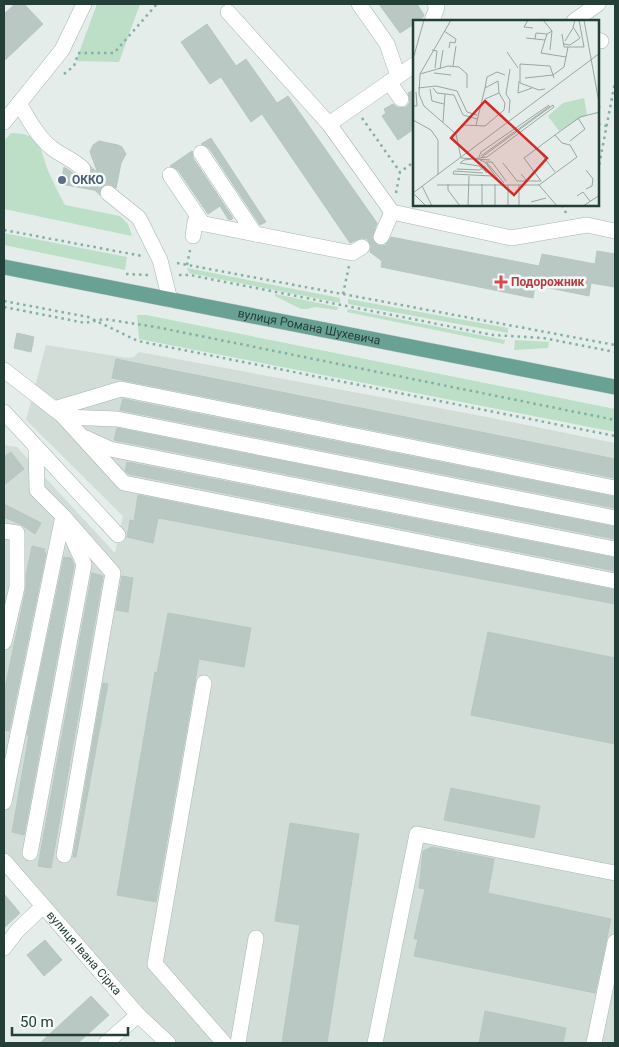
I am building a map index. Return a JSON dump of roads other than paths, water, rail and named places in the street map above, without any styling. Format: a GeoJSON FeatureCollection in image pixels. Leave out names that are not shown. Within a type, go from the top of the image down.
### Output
{"type":"FeatureCollection","features":[{"type":"Feature","properties":{"kind":"main road","name":"вулиця Романа Шухевича"},"geometry":{"type":"LineString","coordinates":[[4,267],[615,387]]}},
{"type":"Feature","properties":{"kind":"street"},"geometry":{"type":"LineString","coordinates":[[4,122],[62,50],[84,4]]}},
{"type":"Feature","properties":{"kind":"street"},"geometry":{"type":"LineString","coordinates":[[359,4],[387,44],[393,79],[400,98]]}},
{"type":"Feature","properties":{"kind":"street"},"geometry":{"type":"LineString","coordinates":[[432,20],[437,7],[435,4]]}},
{"type":"Feature","properties":{"kind":"street"},"geometry":{"type":"LineString","coordinates":[[575,20],[598,4]]}},
{"type":"Feature","properties":{"kind":"street"},"geometry":{"type":"LineString","coordinates":[[228,12],[329,124],[392,212],[511,238],[587,225],[615,232]]}},
{"type":"Feature","properties":{"kind":"street"},"geometry":{"type":"LineString","coordinates":[[329,124],[413,66]]}},
{"type":"Feature","properties":{"kind":"street"},"geometry":{"type":"LineString","coordinates":[[19,103],[36,131],[55,150],[76,162],[83,169]]}},
{"type":"Feature","properties":{"kind":"street"},"geometry":{"type":"LineString","coordinates":[[201,153],[255,234]]}},
{"type":"Feature","properties":{"kind":"street"},"geometry":{"type":"LineString","coordinates":[[170,175],[203,224]]}},
{"type":"Feature","properties":{"kind":"street"},"geometry":{"type":"LineString","coordinates":[[108,193],[139,218],[160,260],[170,300]]}},
{"type":"Feature","properties":{"kind":"street"},"geometry":{"type":"LineString","coordinates":[[381,237],[392,212]]}},
{"type":"Feature","properties":{"kind":"street"},"geometry":{"type":"LineString","coordinates":[[193,236],[195,222],[255,234],[357,250]]}},
{"type":"Feature","properties":{"kind":"street"},"geometry":{"type":"LineString","coordinates":[[4,370],[59,413],[124,483],[615,581]]}},
{"type":"Feature","properties":{"kind":"street"},"geometry":{"type":"LineString","coordinates":[[59,413],[121,389],[615,488]]}},
{"type":"Feature","properties":{"kind":"street"},"geometry":{"type":"LineString","coordinates":[[4,412],[118,535]]}},
{"type":"Feature","properties":{"kind":"street"},"geometry":{"type":"LineString","coordinates":[[59,413],[116,418],[615,518]]}},
{"type":"Feature","properties":{"kind":"street"},"geometry":{"type":"LineString","coordinates":[[80,435],[110,448],[615,549]]}},
{"type":"Feature","properties":{"kind":"street"},"geometry":{"type":"LineString","coordinates":[[36,446],[37,490],[114,573],[64,855]]}},
{"type":"Feature","properties":{"kind":"street"},"geometry":{"type":"LineString","coordinates":[[4,802],[6,772],[62,516]]}},
{"type":"Feature","properties":{"kind":"street"},"geometry":{"type":"LineString","coordinates":[[30,853],[84,564],[62,516]]}},
{"type":"Feature","properties":{"kind":"street"},"geometry":{"type":"LineString","coordinates":[[4,531],[17,533],[17,587],[4,642]]}},
{"type":"Feature","properties":{"kind":"street"},"geometry":{"type":"LineString","coordinates":[[204,683],[155,964],[224,1043]]}},
{"type":"Feature","properties":{"kind":"street"},"geometry":{"type":"LineString","coordinates":[[375,1043],[417,834],[615,873]]}},
{"type":"Feature","properties":{"kind":"street","name":"вулиця Івана Сірка"},"geometry":{"type":"LineString","coordinates":[[4,861],[138,1015],[168,1043]]}},
{"type":"Feature","properties":{"kind":"street"},"geometry":{"type":"LineString","coordinates":[[4,948],[17,930],[43,906]]}},
{"type":"Feature","properties":{"kind":"street"},"geometry":{"type":"LineString","coordinates":[[238,1043],[256,938]]}},
{"type":"Feature","properties":{"kind":"street"},"geometry":{"type":"LineString","coordinates":[[594,1043],[615,942]]}},
{"type":"Feature","properties":{"kind":"street"},"geometry":{"type":"LineString","coordinates":[[106,1043],[138,1015]]}},
{"type":"Feature","properties":{"kind":"tunnel"},"geometry":{"type":"LineString","coordinates":[[83,169],[108,193]]}},
{"type":"Feature","properties":{"kind":"place","name":"ОККО"},"geometry":{"type":"Point","coordinates":[62,180]}},
{"type":"Feature","properties":{"kind":"place","name":"Подорожник"},"geometry":{"type":"Point","coordinates":[501,282]}}]}
